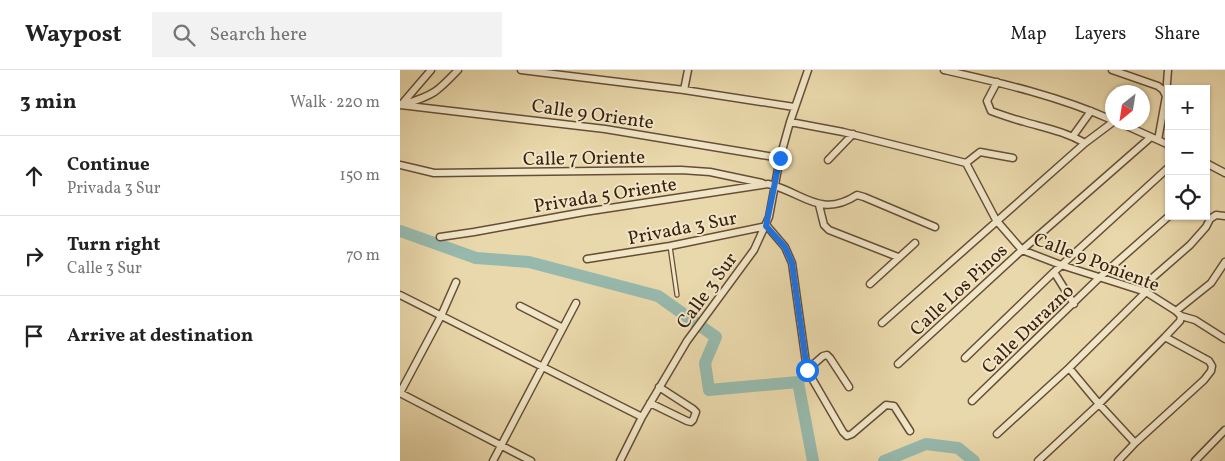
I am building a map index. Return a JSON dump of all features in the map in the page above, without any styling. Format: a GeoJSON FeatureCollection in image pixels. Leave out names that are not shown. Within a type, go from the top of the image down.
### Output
{"type":"FeatureCollection","features":[{"type":"Feature","properties":{"kind":"street"},"geometry":{"type":"LineString","coordinates":[[400,105],[431,70]]}},
{"type":"Feature","properties":{"kind":"street"},"geometry":{"type":"LineString","coordinates":[[400,105],[428,97],[438,91],[458,70]]}},
{"type":"Feature","properties":{"kind":"street"},"geometry":{"type":"LineString","coordinates":[[521,70],[684,90],[794,107]]}},
{"type":"Feature","properties":{"kind":"street"},"geometry":{"type":"LineString","coordinates":[[684,90],[688,70]]}},
{"type":"Feature","properties":{"kind":"street","name":"Calle 3 Sur"},"geometry":{"type":"LineString","coordinates":[[620,461],[642,417],[687,341],[754,250],[766,226],[771,185],[794,107],[808,70]]}},
{"type":"Feature","properties":{"kind":"street"},"geometry":{"type":"LineString","coordinates":[[944,70],[1069,102],[1105,117]]}},
{"type":"Feature","properties":{"kind":"street"},"geometry":{"type":"LineString","coordinates":[[1112,70],[1158,86],[1165,94]]}},
{"type":"Feature","properties":{"kind":"street"},"geometry":{"type":"LineString","coordinates":[[1167,85],[1168,70]]}},
{"type":"Feature","properties":{"kind":"street"},"geometry":{"type":"LineString","coordinates":[[996,82],[988,101],[991,111],[1073,136],[1085,143]]}},
{"type":"Feature","properties":{"kind":"street"},"geometry":{"type":"LineString","coordinates":[[1154,138],[1165,100]]}},
{"type":"Feature","properties":{"kind":"street","name":"Calle 9 Oriente"},"geometry":{"type":"LineString","coordinates":[[400,105],[605,129],[780,158]]}},
{"type":"Feature","properties":{"kind":"street"},"geometry":{"type":"LineString","coordinates":[[1073,136],[1091,111]]}},
{"type":"Feature","properties":{"kind":"street"},"geometry":{"type":"LineString","coordinates":[[790,122],[853,134],[966,163],[980,152],[1013,158]]}},
{"type":"Feature","properties":{"kind":"street"},"geometry":{"type":"LineString","coordinates":[[882,323],[996,220],[1105,127]]}},
{"type":"Feature","properties":{"kind":"street"},"geometry":{"type":"LineString","coordinates":[[1136,130],[1165,143]]}},
{"type":"Feature","properties":{"kind":"street"},"geometry":{"type":"LineString","coordinates":[[828,160],[853,134]]}},
{"type":"Feature","properties":{"kind":"street","name":"Calle Los Pinos"},"geometry":{"type":"LineString","coordinates":[[898,364],[1022,250],[1154,138]]}},
{"type":"Feature","properties":{"kind":"street","name":"Calle 9 Poniente"},"geometry":{"type":"LineString","coordinates":[[966,163],[996,220],[1022,250],[1146,292],[1225,339]]}},
{"type":"Feature","properties":{"kind":"street","name":"Calle 7 Oriente"},"geometry":{"type":"LineString","coordinates":[[400,164],[434,173],[681,170],[710,172],[771,185],[820,205]]}},
{"type":"Feature","properties":{"kind":"street"},"geometry":{"type":"LineString","coordinates":[[1210,166],[1224,170]]}},
{"type":"Feature","properties":{"kind":"street"},"geometry":{"type":"LineString","coordinates":[[965,358],[1054,272],[1165,171]]}},
{"type":"Feature","properties":{"kind":"street","name":"Privada 5 Oriente"},"geometry":{"type":"LineString","coordinates":[[440,237],[584,212],[771,185]]}},
{"type":"Feature","properties":{"kind":"street"},"geometry":{"type":"LineString","coordinates":[[898,257],[830,230],[824,224],[820,205],[836,205],[847,202],[857,195],[935,227]]}},
{"type":"Feature","properties":{"kind":"street"},"geometry":{"type":"LineString","coordinates":[[997,434],[1069,368],[1146,292],[1150,280],[1190,245],[1206,227],[1210,219],[1216,215],[1225,216]]}},
{"type":"Feature","properties":{"kind":"street","name":"Calle Durazno"},"geometry":{"type":"LineString","coordinates":[[972,401],[1100,277],[1165,220]]}},
{"type":"Feature","properties":{"kind":"street","name":"Privada 3 Sur"},"geometry":{"type":"LineString","coordinates":[[588,260],[670,246],[766,226],[785,247],[792,263],[807,370],[843,432],[847,436],[852,434],[886,405],[890,404],[894,406],[910,431]]}},
{"type":"Feature","properties":{"kind":"street"},"geometry":{"type":"LineString","coordinates":[[870,284],[915,243]]}},
{"type":"Feature","properties":{"kind":"street"},"geometry":{"type":"LineString","coordinates":[[1038,461],[1099,404],[1165,337],[1180,321],[1179,313],[1211,284],[1225,262]]}},
{"type":"Feature","properties":{"kind":"street"},"geometry":{"type":"LineString","coordinates":[[1054,272],[1074,304]]}},
{"type":"Feature","properties":{"kind":"street"},"geometry":{"type":"LineString","coordinates":[[456,282],[441,316],[400,393],[531,461]]}},
{"type":"Feature","properties":{"kind":"street"},"geometry":{"type":"LineString","coordinates":[[400,295],[642,417]]}},
{"type":"Feature","properties":{"kind":"street"},"geometry":{"type":"LineString","coordinates":[[494,461],[576,303]]}},
{"type":"Feature","properties":{"kind":"street"},"geometry":{"type":"LineString","coordinates":[[520,306],[563,328]]}},
{"type":"Feature","properties":{"kind":"street"},"geometry":{"type":"LineString","coordinates":[[1118,461],[1135,443],[1199,386],[1211,371],[1212,366],[1209,361],[1165,337]]}},
{"type":"Feature","properties":{"kind":"street"},"geometry":{"type":"LineString","coordinates":[[807,370],[822,356],[826,355],[830,358],[849,388]]}},
{"type":"Feature","properties":{"kind":"street"},"geometry":{"type":"LineString","coordinates":[[1069,368],[1135,443]]}},
{"type":"Feature","properties":{"kind":"street"},"geometry":{"type":"LineString","coordinates":[[650,403],[687,421],[691,422],[693,420],[696,412],[693,409],[659,387]]}},
{"type":"Feature","properties":{"kind":"street"},"geometry":{"type":"LineString","coordinates":[[1195,461],[1225,430]]}},
{"type":"Feature","properties":{"kind":"lane"},"geometry":{"type":"LineString","coordinates":[[670,246],[677,295]]}},
{"type":"Feature","properties":{"kind":"waterway"},"geometry":{"type":"LineString","coordinates":[[400,231],[476,258],[529,262],[658,296],[716,337],[705,363],[709,390],[798,382],[813,461]]}},
{"type":"Feature","properties":{"kind":"waterway"},"geometry":{"type":"LineString","coordinates":[[884,461],[926,444],[958,448],[974,461]]}},
{"type":"Feature","properties":{"kind":"route"},"geometry":{"type":"LineString","coordinates":[[780,158],[766,226],[785,247],[792,263],[807,370]]}}]}
